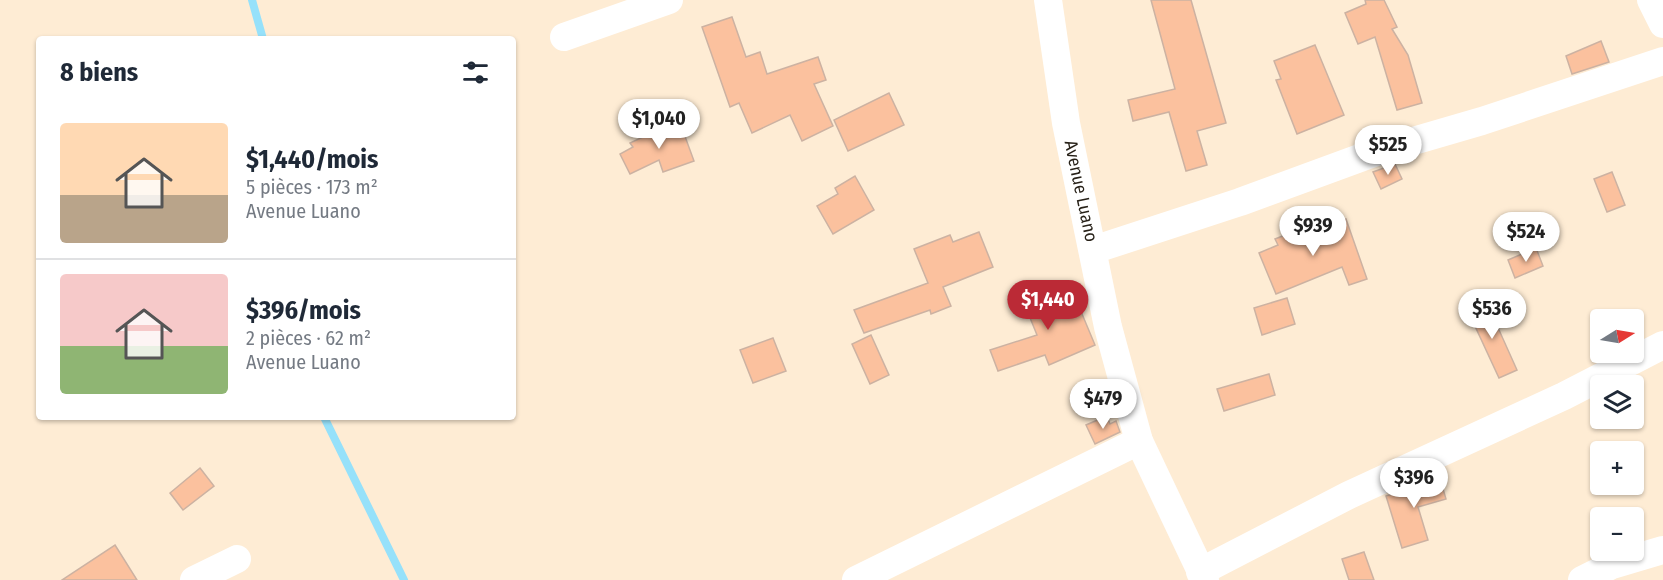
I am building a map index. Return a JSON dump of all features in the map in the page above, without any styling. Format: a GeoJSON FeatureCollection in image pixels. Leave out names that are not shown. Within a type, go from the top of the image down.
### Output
{"type":"FeatureCollection","features":[{"type":"Feature","properties":{"kind":"street"},"geometry":{"type":"LineString","coordinates":[[564,37],[669,0]]}},
{"type":"Feature","properties":{"kind":"street","name":"Avenue Luano"},"geometry":{"type":"LineString","coordinates":[[1048,0],[1066,123],[1094,250],[1108,327],[1139,441],[1202,576]]}},
{"type":"Feature","properties":{"kind":"street"},"geometry":{"type":"LineString","coordinates":[[1651,0],[1663,24]]}},
{"type":"Feature","properties":{"kind":"street"},"geometry":{"type":"LineString","coordinates":[[1094,250],[1240,202],[1380,151],[1482,121],[1663,61]]}},
{"type":"Feature","properties":{"kind":"street"},"geometry":{"type":"LineString","coordinates":[[1202,576],[1349,495],[1564,396],[1663,345]]}},
{"type":"Feature","properties":{"kind":"street"},"geometry":{"type":"LineString","coordinates":[[856,580],[1139,441]]}},
{"type":"Feature","properties":{"kind":"street"},"geometry":{"type":"LineString","coordinates":[[1582,580],[1612,565],[1663,549]]}},
{"type":"Feature","properties":{"kind":"street"},"geometry":{"type":"LineString","coordinates":[[194,580],[237,559]]}},
{"type":"Feature","properties":{"kind":"building"},"geometry":{"type":"Polygon","coordinates":[[[1151,0],[1191,0],[1226,123],[1197,131],[1207,165],[1186,171],[1169,112],[1133,121],[1128,100],[1175,89],[1151,0]]]}},
{"type":"Feature","properties":{"kind":"building"},"geometry":{"type":"Polygon","coordinates":[[[1365,0],[1384,0],[1397,27],[1392,29],[1408,55],[1422,103],[1397,110],[1375,37],[1358,44],[1345,13],[1366,4],[1365,0]]]}},
{"type":"Feature","properties":{"kind":"building"},"geometry":{"type":"Polygon","coordinates":[[[732,17],[746,57],[760,52],[767,74],[818,57],[826,80],[814,84],[833,126],[802,141],[790,115],[752,133],[739,103],[730,107],[702,27],[732,17]]]}},
{"type":"Feature","properties":{"kind":"building"},"geometry":{"type":"Polygon","coordinates":[[[1601,41],[1609,62],[1572,74],[1566,56],[1601,41]]]}},
{"type":"Feature","properties":{"kind":"building"},"geometry":{"type":"Polygon","coordinates":[[[1315,45],[1344,115],[1297,134],[1276,80],[1281,79],[1274,61],[1315,45]]]}},
{"type":"Feature","properties":{"kind":"building"},"geometry":{"type":"Polygon","coordinates":[[[889,93],[904,125],[848,151],[834,120],[889,93]]]}},
{"type":"Feature","properties":{"kind":"building"},"geometry":{"type":"Polygon","coordinates":[[[679,120],[694,161],[663,172],[659,160],[630,174],[620,154],[633,147],[630,143],[679,120]]]}},
{"type":"Feature","properties":{"kind":"building"},"geometry":{"type":"Polygon","coordinates":[[[1395,164],[1402,179],[1381,189],[1373,172],[1395,164]]]}},
{"type":"Feature","properties":{"kind":"building"},"geometry":{"type":"Polygon","coordinates":[[[1612,172],[1625,205],[1607,212],[1594,179],[1612,172]]]}},
{"type":"Feature","properties":{"kind":"building"},"geometry":{"type":"Polygon","coordinates":[[[855,176],[874,210],[833,234],[817,206],[838,194],[835,188],[855,176]]]}},
{"type":"Feature","properties":{"kind":"building"},"geometry":{"type":"Polygon","coordinates":[[[1346,219],[1367,279],[1349,285],[1342,267],[1276,294],[1259,253],[1278,245],[1275,239],[1306,227],[1308,233],[1346,219]]]}},
{"type":"Feature","properties":{"kind":"building"},"geometry":{"type":"Polygon","coordinates":[[[979,232],[993,267],[943,287],[951,306],[931,314],[930,310],[864,333],[854,310],[928,283],[914,249],[950,235],[953,242],[979,232]]]}},
{"type":"Feature","properties":{"kind":"building"},"geometry":{"type":"Polygon","coordinates":[[[1536,248],[1543,266],[1515,278],[1508,260],[1536,248]]]}},
{"type":"Feature","properties":{"kind":"building"},"geometry":{"type":"Polygon","coordinates":[[[1052,285],[1056,297],[1072,290],[1095,345],[1049,365],[1045,355],[998,371],[990,350],[1037,335],[1022,298],[1052,285]]]}},
{"type":"Feature","properties":{"kind":"building"},"geometry":{"type":"Polygon","coordinates":[[[1287,298],[1295,324],[1262,335],[1254,308],[1287,298]]]}},
{"type":"Feature","properties":{"kind":"building"},"geometry":{"type":"Polygon","coordinates":[[[1486,301],[1517,370],[1499,378],[1468,311],[1486,301]]]}},
{"type":"Feature","properties":{"kind":"building"},"geometry":{"type":"Polygon","coordinates":[[[871,335],[889,375],[870,384],[852,344],[871,335]]]}},
{"type":"Feature","properties":{"kind":"building"},"geometry":{"type":"Polygon","coordinates":[[[773,338],[786,371],[753,383],[740,350],[773,338]]]}},
{"type":"Feature","properties":{"kind":"building"},"geometry":{"type":"Polygon","coordinates":[[[1269,374],[1275,395],[1224,411],[1217,389],[1269,374]]]}},
{"type":"Feature","properties":{"kind":"building"},"geometry":{"type":"Polygon","coordinates":[[[1107,416],[1110,424],[1116,421],[1120,432],[1095,444],[1086,425],[1107,416]]]}},
{"type":"Feature","properties":{"kind":"building"},"geometry":{"type":"Polygon","coordinates":[[[200,468],[214,486],[183,510],[170,493],[200,468]]]}},
{"type":"Feature","properties":{"kind":"building"},"geometry":{"type":"Polygon","coordinates":[[[1438,472],[1446,499],[1418,507],[1428,540],[1402,548],[1386,496],[1409,489],[1408,486],[1438,472]]]}},
{"type":"Feature","properties":{"kind":"building"},"geometry":{"type":"Polygon","coordinates":[[[115,545],[137,580],[62,580],[115,545]]]}},
{"type":"Feature","properties":{"kind":"building"},"geometry":{"type":"Polygon","coordinates":[[[1364,552],[1374,580],[1349,580],[1342,559],[1364,552]]]}},
{"type":"Feature","properties":{"kind":"waterway"},"geometry":{"type":"LineString","coordinates":[[252,0],[262,36]]}},
{"type":"Feature","properties":{"kind":"waterway"},"geometry":{"type":"LineString","coordinates":[[325,420],[404,580]]}}]}
